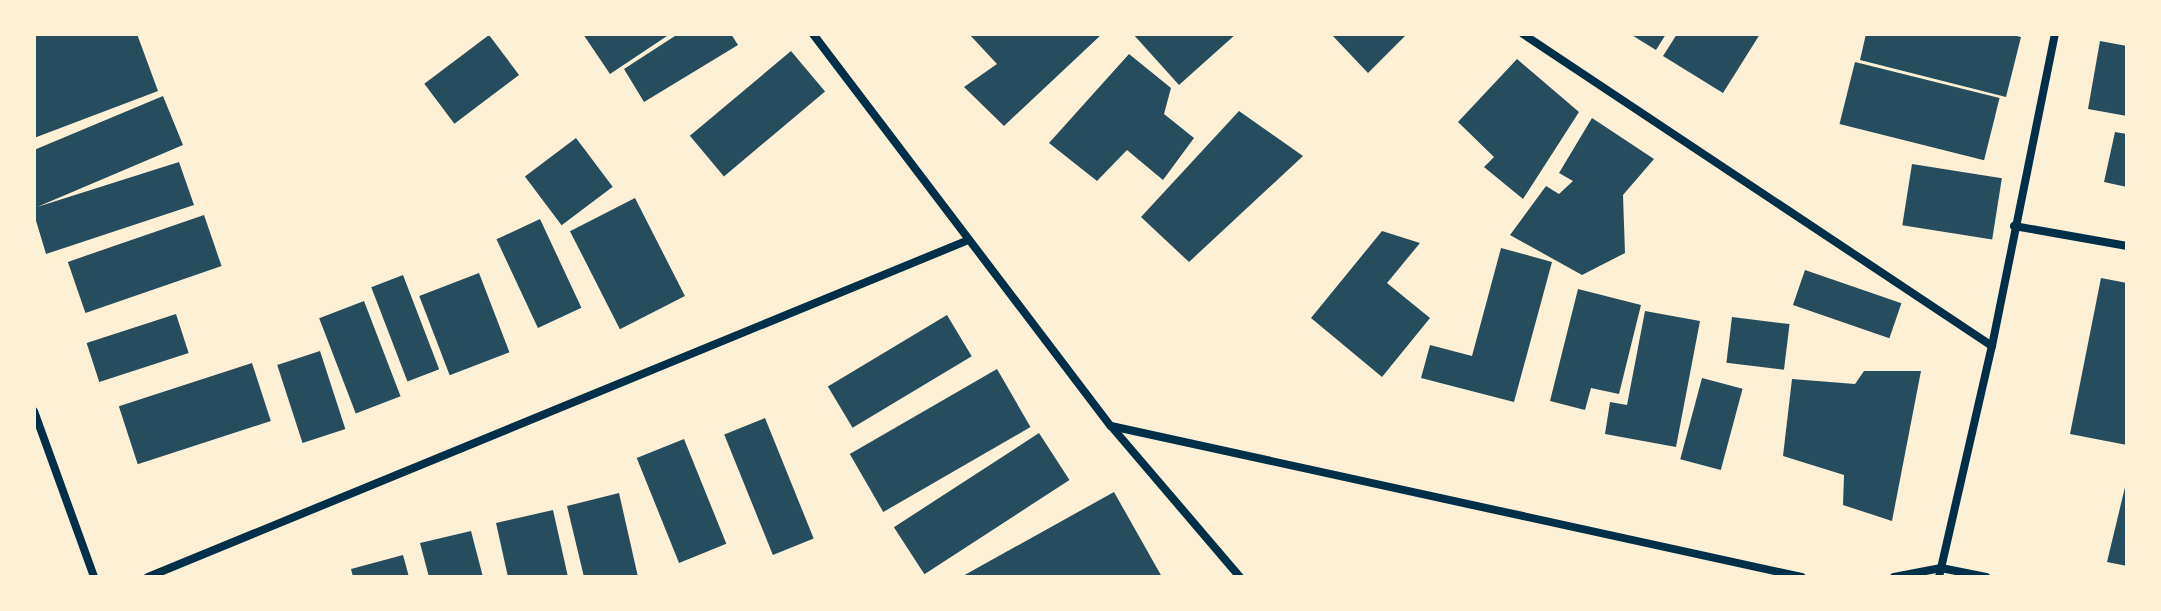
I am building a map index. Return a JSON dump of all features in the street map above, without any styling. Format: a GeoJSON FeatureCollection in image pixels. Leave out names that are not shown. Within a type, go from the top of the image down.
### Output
{"type":"FeatureCollection","features":[{"type":"Feature","properties":{"kind":"street"},"geometry":{"type":"LineString","coordinates":[[813,34],[966,241],[1111,426],[1240,577]]}},
{"type":"Feature","properties":{"kind":"street"},"geometry":{"type":"LineString","coordinates":[[1523,34],[1992,346]]}},
{"type":"Feature","properties":{"kind":"street"},"geometry":{"type":"LineString","coordinates":[[1940,572],[1992,346],[2055,34]]}},
{"type":"Feature","properties":{"kind":"street"},"geometry":{"type":"LineString","coordinates":[[2014,226],[2127,246]]}},
{"type":"Feature","properties":{"kind":"street"},"geometry":{"type":"LineString","coordinates":[[148,577],[966,241]]}},
{"type":"Feature","properties":{"kind":"street"},"geometry":{"type":"LineString","coordinates":[[34,411],[94,577]]}},
{"type":"Feature","properties":{"kind":"street"},"geometry":{"type":"LineString","coordinates":[[1111,426],[1802,577]]}},
{"type":"Feature","properties":{"kind":"street"},"geometry":{"type":"LineString","coordinates":[[1894,577],[1940,572],[1986,577]]}},
{"type":"Feature","properties":{"kind":"building"},"geometry":{"type":"Polygon","coordinates":[[[34,34],[137,34],[158,91],[34,138],[34,34]]]}},
{"type":"Feature","properties":{"kind":"building"},"geometry":{"type":"Polygon","coordinates":[[[583,34],[670,34],[610,74],[583,34]]]}},
{"type":"Feature","properties":{"kind":"building"},"geometry":{"type":"Polygon","coordinates":[[[678,34],[731,34],[738,45],[644,102],[624,69],[678,34]]]}},
{"type":"Feature","properties":{"kind":"building"},"geometry":{"type":"Polygon","coordinates":[[[969,34],[1102,34],[1004,126],[964,87],[997,64],[969,34]]]}},
{"type":"Feature","properties":{"kind":"building"},"geometry":{"type":"Polygon","coordinates":[[[1133,34],[1236,34],[1179,85],[1133,34]]]}},
{"type":"Feature","properties":{"kind":"building"},"geometry":{"type":"Polygon","coordinates":[[[1331,34],[1407,34],[1368,73],[1331,34]]]}},
{"type":"Feature","properties":{"kind":"building"},"geometry":{"type":"Polygon","coordinates":[[[1630,34],[1666,34],[1656,50],[1630,34]]]}},
{"type":"Feature","properties":{"kind":"building"},"geometry":{"type":"Polygon","coordinates":[[[1677,34],[1760,34],[1723,93],[1663,56],[1677,34]]]}},
{"type":"Feature","properties":{"kind":"building"},"geometry":{"type":"Polygon","coordinates":[[[1866,34],[2007,34],[2021,37],[2006,97],[1860,60],[1866,34]]]}},
{"type":"Feature","properties":{"kind":"building"},"geometry":{"type":"Polygon","coordinates":[[[489,35],[519,75],[454,124],[424,84],[489,35]]]}},
{"type":"Feature","properties":{"kind":"building"},"geometry":{"type":"Polygon","coordinates":[[[2100,41],[2127,46],[2127,116],[2088,109],[2100,41]]]}},
{"type":"Feature","properties":{"kind":"building"},"geometry":{"type":"Polygon","coordinates":[[[791,51],[825,92],[724,176],[690,136],[791,51]]]}},
{"type":"Feature","properties":{"kind":"building"},"geometry":{"type":"Polygon","coordinates":[[[1129,54],[1171,88],[1164,114],[1194,138],[1163,180],[1127,150],[1097,181],[1049,143],[1129,54]]]}},
{"type":"Feature","properties":{"kind":"building"},"geometry":{"type":"Polygon","coordinates":[[[1517,59],[1579,112],[1523,199],[1484,167],[1494,157],[1458,122],[1517,59]]]}},
{"type":"Feature","properties":{"kind":"building"},"geometry":{"type":"Polygon","coordinates":[[[1855,62],[2000,98],[1984,160],[1840,124],[1855,62]]]}},
{"type":"Feature","properties":{"kind":"building"},"geometry":{"type":"Polygon","coordinates":[[[163,96],[183,145],[37,207],[179,162],[194,205],[46,254],[34,214],[34,150],[163,96]]]}},
{"type":"Feature","properties":{"kind":"building"},"geometry":{"type":"Polygon","coordinates":[[[1239,111],[1303,156],[1189,262],[1141,217],[1239,111]]]}},
{"type":"Feature","properties":{"kind":"building"},"geometry":{"type":"Polygon","coordinates":[[[1592,118],[1654,159],[1623,195],[1625,253],[1582,275],[1510,235],[1546,186],[1559,194],[1573,181],[1559,173],[1592,118]]]}},
{"type":"Feature","properties":{"kind":"building"},"geometry":{"type":"Polygon","coordinates":[[[2115,132],[2127,134],[2127,187],[2104,182],[2115,132]]]}},
{"type":"Feature","properties":{"kind":"building"},"geometry":{"type":"Polygon","coordinates":[[[576,138],[613,187],[562,225],[525,177],[576,138]]]}},
{"type":"Feature","properties":{"kind":"building"},"geometry":{"type":"Polygon","coordinates":[[[1912,164],[2002,178],[1992,239],[1902,225],[1912,164]]]}},
{"type":"Feature","properties":{"kind":"building"},"geometry":{"type":"Polygon","coordinates":[[[635,198],[685,296],[620,329],[570,231],[635,198]]]}},
{"type":"Feature","properties":{"kind":"building"},"geometry":{"type":"Polygon","coordinates":[[[204,215],[222,266],[85,313],[68,262],[204,215]]]}},
{"type":"Feature","properties":{"kind":"building"},"geometry":{"type":"Polygon","coordinates":[[[540,219],[581,308],[538,328],[496,239],[540,219]]]}},
{"type":"Feature","properties":{"kind":"building"},"geometry":{"type":"Polygon","coordinates":[[[1382,231],[1420,243],[1387,283],[1430,318],[1382,377],[1311,318],[1382,231]]]}},
{"type":"Feature","properties":{"kind":"building"},"geometry":{"type":"Polygon","coordinates":[[[1501,248],[1552,262],[1514,402],[1421,378],[1430,345],[1472,356],[1501,248]]]}},
{"type":"Feature","properties":{"kind":"building"},"geometry":{"type":"Polygon","coordinates":[[[1805,270],[1901,303],[1889,338],[1793,305],[1805,270]]]}},
{"type":"Feature","properties":{"kind":"building"},"geometry":{"type":"Polygon","coordinates":[[[479,273],[509,352],[450,375],[419,296],[479,273]]]}},
{"type":"Feature","properties":{"kind":"building"},"geometry":{"type":"Polygon","coordinates":[[[403,275],[439,369],[407,381],[371,287],[403,275]]]}},
{"type":"Feature","properties":{"kind":"building"},"geometry":{"type":"Polygon","coordinates":[[[2101,278],[2127,283],[2127,445],[2070,434],[2101,278]]]}},
{"type":"Feature","properties":{"kind":"building"},"geometry":{"type":"Polygon","coordinates":[[[1578,289],[1641,305],[1619,394],[1591,388],[1585,410],[1550,401],[1578,289]]]}},
{"type":"Feature","properties":{"kind":"building"},"geometry":{"type":"Polygon","coordinates":[[[364,301],[401,396],[356,413],[319,318],[364,301]]]}},
{"type":"Feature","properties":{"kind":"building"},"geometry":{"type":"Polygon","coordinates":[[[1645,311],[1700,321],[1676,447],[1605,434],[1610,402],[1627,405],[1645,311]]]}},
{"type":"Feature","properties":{"kind":"building"},"geometry":{"type":"Polygon","coordinates":[[[176,314],[189,353],[99,382],[87,343],[176,314]]]}},
{"type":"Feature","properties":{"kind":"building"},"geometry":{"type":"Polygon","coordinates":[[[947,315],[972,356],[853,428],[828,387],[947,315]]]}},
{"type":"Feature","properties":{"kind":"building"},"geometry":{"type":"Polygon","coordinates":[[[1732,317],[1790,324],[1784,370],[1726,363],[1732,317]]]}},
{"type":"Feature","properties":{"kind":"building"},"geometry":{"type":"Polygon","coordinates":[[[320,351],[345,429],[303,443],[277,365],[320,351]]]}},
{"type":"Feature","properties":{"kind":"building"},"geometry":{"type":"Polygon","coordinates":[[[252,363],[271,421],[138,464],[119,406],[252,363]]]}},
{"type":"Feature","properties":{"kind":"building"},"geometry":{"type":"Polygon","coordinates":[[[997,369],[1030,427],[883,512],[850,454],[997,369]]]}},
{"type":"Feature","properties":{"kind":"building"},"geometry":{"type":"Polygon","coordinates":[[[1864,371],[1921,371],[1892,521],[1843,505],[1844,475],[1783,456],[1792,379],[1855,384],[1864,371]]]}},
{"type":"Feature","properties":{"kind":"building"},"geometry":{"type":"Polygon","coordinates":[[[1702,378],[1743,389],[1721,470],[1680,459],[1702,378]]]}},
{"type":"Feature","properties":{"kind":"building"},"geometry":{"type":"Polygon","coordinates":[[[765,418],[814,539],[773,555],[724,434],[765,418]]]}},
{"type":"Feature","properties":{"kind":"building"},"geometry":{"type":"Polygon","coordinates":[[[1039,433],[1069,480],[924,574],[894,527],[1039,433]]]}},
{"type":"Feature","properties":{"kind":"building"},"geometry":{"type":"Polygon","coordinates":[[[684,439],[726,544],[679,563],[637,458],[684,439]]]}},
{"type":"Feature","properties":{"kind":"building"},"geometry":{"type":"Polygon","coordinates":[[[2127,483],[2127,566],[2107,562],[2127,483]]]}},
{"type":"Feature","properties":{"kind":"building"},"geometry":{"type":"Polygon","coordinates":[[[1114,492],[1162,577],[961,577],[1114,492]]]}},
{"type":"Feature","properties":{"kind":"building"},"geometry":{"type":"Polygon","coordinates":[[[619,493],[638,577],[584,577],[567,506],[619,493]]]}},
{"type":"Feature","properties":{"kind":"building"},"geometry":{"type":"Polygon","coordinates":[[[553,510],[568,577],[508,577],[496,523],[553,510]]]}},
{"type":"Feature","properties":{"kind":"building"},"geometry":{"type":"Polygon","coordinates":[[[471,531],[483,577],[429,577],[420,543],[471,531]]]}},
{"type":"Feature","properties":{"kind":"building"},"geometry":{"type":"Polygon","coordinates":[[[403,555],[409,577],[353,577],[351,569],[403,555]]]}}]}
